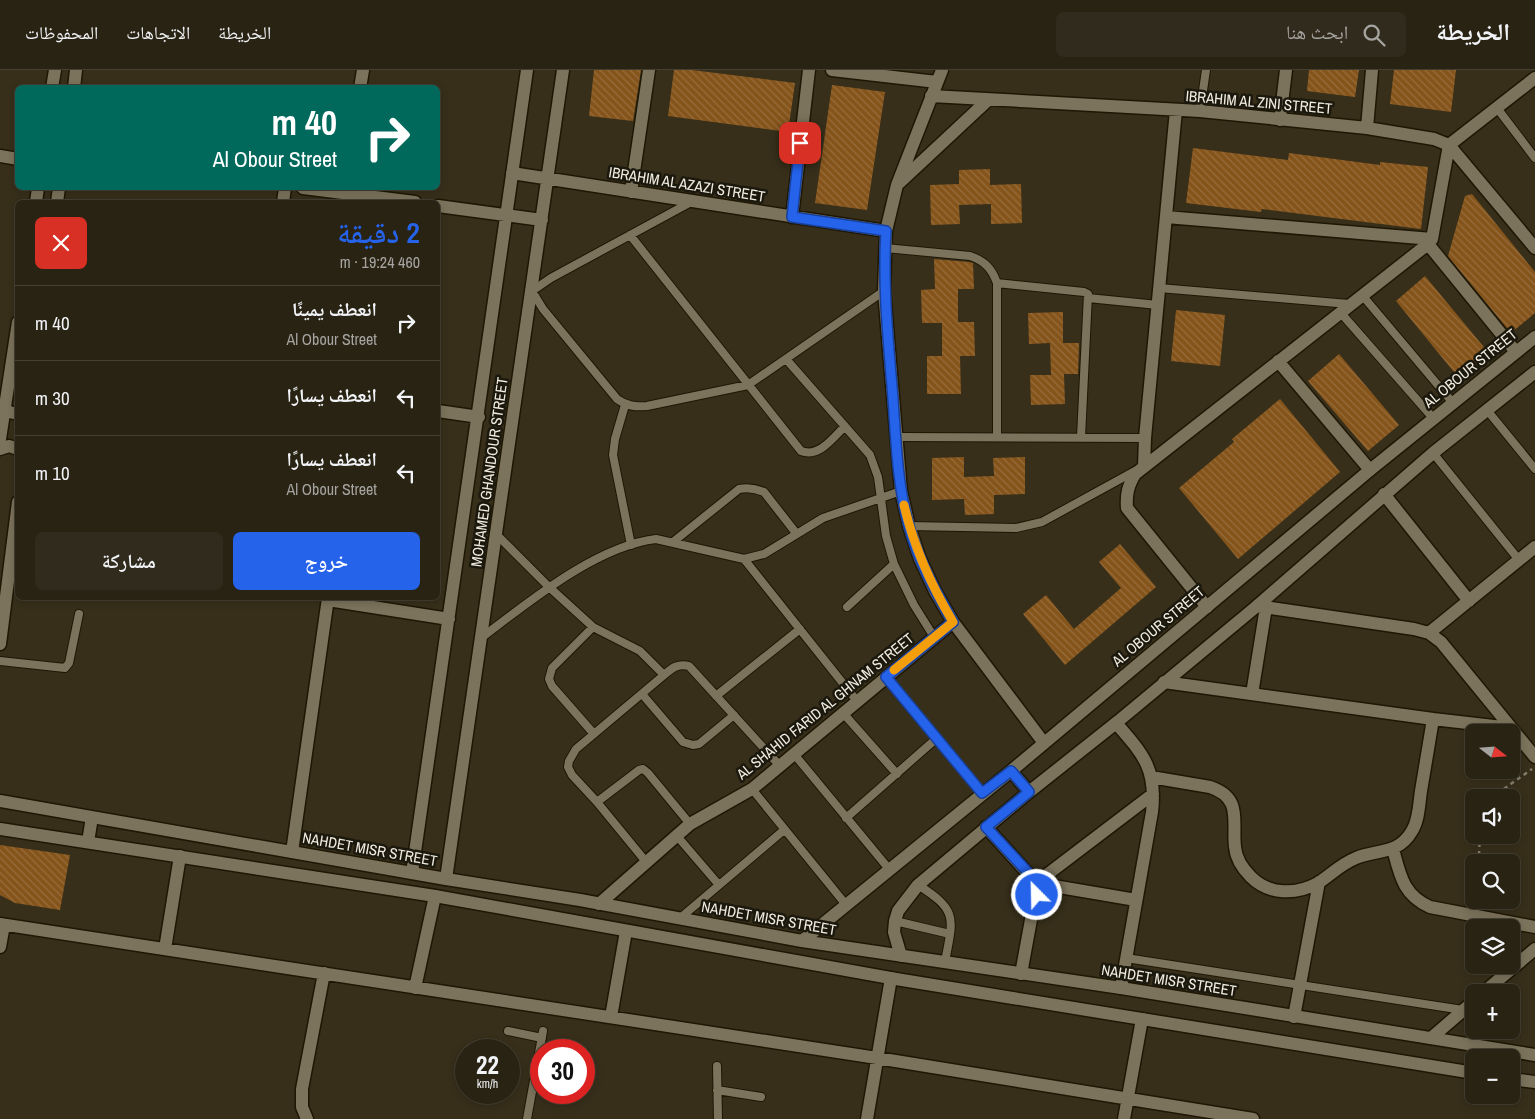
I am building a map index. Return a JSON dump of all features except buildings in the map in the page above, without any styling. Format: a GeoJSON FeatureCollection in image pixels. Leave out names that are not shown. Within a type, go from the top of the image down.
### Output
{"type":"FeatureCollection","features":[{"type":"Feature","properties":{"kind":"street"},"geometry":{"type":"LineString","coordinates":[[52,85],[55,70]]}},
{"type":"Feature","properties":{"kind":"street"},"geometry":{"type":"LineString","coordinates":[[74,85],[76,70]]}},
{"type":"Feature","properties":{"kind":"street"},"geometry":{"type":"LineString","coordinates":[[360,85],[362,70]]}},
{"type":"Feature","properties":{"kind":"street","name":"MOHAMED GHANDOUR STREET"},"geometry":{"type":"LineString","coordinates":[[412,873],[479,416],[527,70]]}},
{"type":"Feature","properties":{"kind":"street","name":"MOHAMED GHANDOUR STREET"},"geometry":{"type":"LineString","coordinates":[[446,879],[563,70]]}},
{"type":"Feature","properties":{"kind":"street"},"geometry":{"type":"LineString","coordinates":[[631,192],[648,70]]}},
{"type":"Feature","properties":{"kind":"street"},"geometry":{"type":"LineString","coordinates":[[792,217],[809,70]]}},
{"type":"Feature","properties":{"kind":"street"},"geometry":{"type":"LineString","coordinates":[[832,70],[937,82]]}},
{"type":"Feature","properties":{"kind":"street"},"geometry":{"type":"LineString","coordinates":[[942,70],[930,96],[898,185],[886,231],[884,291],[901,491],[909,526],[935,592],[953,622],[1044,743]]}},
{"type":"Feature","properties":{"kind":"street"},"geometry":{"type":"LineString","coordinates":[[1280,120],[1286,70]]}},
{"type":"Feature","properties":{"kind":"street"},"geometry":{"type":"LineString","coordinates":[[1366,128],[1372,70]]}},
{"type":"Feature","properties":{"kind":"street"},"geometry":{"type":"LineString","coordinates":[[1207,607],[1127,508],[1126,496],[1129,484],[1135,474],[1144,466],[1430,242],[1449,145],[1533,80],[1528,70]]}},
{"type":"Feature","properties":{"kind":"street","name":"IBRAHIM AL ZINI STREET"},"geometry":{"type":"LineString","coordinates":[[930,96],[1200,111],[1366,128],[1434,139],[1449,145]]}},
{"type":"Feature","properties":{"kind":"street"},"geometry":{"type":"LineString","coordinates":[[898,185],[988,100]]}},
{"type":"Feature","properties":{"kind":"street"},"geometry":{"type":"LineString","coordinates":[[1144,466],[1145,438],[1176,110]]}},
{"type":"Feature","properties":{"kind":"street"},"geometry":{"type":"LineString","coordinates":[[1449,145],[1535,248]]}},
{"type":"Feature","properties":{"kind":"street"},"geometry":{"type":"LineString","coordinates":[[0,156],[15,158]]}},
{"type":"Feature","properties":{"kind":"street","name":"IBRAHIM AL AZAZI STREET"},"geometry":{"type":"LineString","coordinates":[[512,173],[886,231]]}},
{"type":"Feature","properties":{"kind":"street"},"geometry":{"type":"LineString","coordinates":[[344,190],[403,200]]}},
{"type":"Feature","properties":{"kind":"street"},"geometry":{"type":"LineString","coordinates":[[440,206],[542,220]]}},
{"type":"Feature","properties":{"kind":"street"},"geometry":{"type":"LineString","coordinates":[[1166,217],[1430,242],[1516,352]]}},
{"type":"Feature","properties":{"kind":"street","name":"AL OBOUR STREET"},"geometry":{"type":"LineString","coordinates":[[802,941],[1011,771],[1370,470],[1535,337]]}},
{"type":"Feature","properties":{"kind":"street"},"geometry":{"type":"LineString","coordinates":[[0,439],[15,340]]}},
{"type":"Feature","properties":{"kind":"street"},"geometry":{"type":"LineString","coordinates":[[1278,361],[1370,470]]}},
{"type":"Feature","properties":{"kind":"street"},"geometry":{"type":"LineString","coordinates":[[901,956],[894,932],[895,921],[898,911],[918,885],[1164,682],[1261,606],[1384,494],[1535,372]]}},
{"type":"Feature","properties":{"kind":"street"},"geometry":{"type":"LineString","coordinates":[[4,408],[15,413]]}},
{"type":"Feature","properties":{"kind":"street"},"geometry":{"type":"LineString","coordinates":[[440,411],[479,416]]}},
{"type":"Feature","properties":{"kind":"street"},"geometry":{"type":"LineString","coordinates":[[0,448],[9,446],[15,448]]}},
{"type":"Feature","properties":{"kind":"street"},"geometry":{"type":"LineString","coordinates":[[1384,494],[1469,601]]}},
{"type":"Feature","properties":{"kind":"street"},"geometry":{"type":"LineString","coordinates":[[0,644],[15,520]]}},
{"type":"Feature","properties":{"kind":"street"},"geometry":{"type":"LineString","coordinates":[[1429,633],[1535,547]]}},
{"type":"Feature","properties":{"kind":"street"},"geometry":{"type":"LineString","coordinates":[[292,852],[328,600]]}},
{"type":"Feature","properties":{"kind":"street"},"geometry":{"type":"LineString","coordinates":[[340,600],[449,619]]}},
{"type":"Feature","properties":{"kind":"street"},"geometry":{"type":"LineString","coordinates":[[1261,606],[1414,629],[1429,633],[1440,642],[1508,724]]}},
{"type":"Feature","properties":{"kind":"street"},"geometry":{"type":"LineString","coordinates":[[1252,694],[1261,606]]}},
{"type":"Feature","properties":{"kind":"street","name":"AL SHAHID FARID AL GHNAM STREET"},"geometry":{"type":"LineString","coordinates":[[599,904],[690,824],[752,789],[953,622]]}},
{"type":"Feature","properties":{"kind":"street"},"geometry":{"type":"LineString","coordinates":[[1164,682],[1472,724]]}},
{"type":"Feature","properties":{"kind":"street"},"geometry":{"type":"LineString","coordinates":[[1151,777],[1210,786],[1219,790],[1225,795],[1234,809],[1236,826],[1235,848],[1238,860],[1244,870],[1262,886],[1285,892],[1297,891],[1319,882],[1348,862],[1370,854],[1393,849],[1408,837],[1417,819],[1433,720]]}},
{"type":"Feature","properties":{"kind":"street"},"geometry":{"type":"LineString","coordinates":[[1116,723],[1144,759],[1151,777],[1154,794],[1121,988]]}},
{"type":"Feature","properties":{"kind":"street"},"geometry":{"type":"LineString","coordinates":[[1520,739],[1535,757]]}},
{"type":"Feature","properties":{"kind":"street"},"geometry":{"type":"LineString","coordinates":[[1011,771],[1029,792]]}},
{"type":"Feature","properties":{"kind":"street"},"geometry":{"type":"LineString","coordinates":[[1036,884],[1154,794]]}},
{"type":"Feature","properties":{"kind":"street","name":"NAHDET MISR STREET"},"geometry":{"type":"LineString","coordinates":[[0,801],[599,904],[802,941],[1121,988],[1535,1055]]}},
{"type":"Feature","properties":{"kind":"street"},"geometry":{"type":"LineString","coordinates":[[88,842],[92,817]]}},
{"type":"Feature","properties":{"kind":"street"},"geometry":{"type":"LineString","coordinates":[[986,827],[1036,884],[1037,895],[1022,974]]}},
{"type":"Feature","properties":{"kind":"street"},"geometry":{"type":"LineString","coordinates":[[0,828],[435,896],[891,978],[1465,1072]]}},
{"type":"Feature","properties":{"kind":"street"},"geometry":{"type":"LineString","coordinates":[[1393,849],[1401,878],[1406,888],[1420,903],[1430,907],[1535,927]]}},
{"type":"Feature","properties":{"kind":"street"},"geometry":{"type":"LineString","coordinates":[[165,949],[180,856]]}},
{"type":"Feature","properties":{"kind":"street"},"geometry":{"type":"LineString","coordinates":[[1294,1017],[1319,882]]}},
{"type":"Feature","properties":{"kind":"street"},"geometry":{"type":"LineString","coordinates":[[1036,884],[1136,900]]}},
{"type":"Feature","properties":{"kind":"street"},"geometry":{"type":"LineString","coordinates":[[416,988],[435,896]]}},
{"type":"Feature","properties":{"kind":"street"},"geometry":{"type":"LineString","coordinates":[[0,948],[2,925],[877,1058],[1253,1119]]}},
{"type":"Feature","properties":{"kind":"street"},"geometry":{"type":"LineString","coordinates":[[611,1017],[626,930]]}},
{"type":"Feature","properties":{"kind":"street"},"geometry":{"type":"LineString","coordinates":[[1493,984],[1535,948]]}},
{"type":"Feature","properties":{"kind":"street"},"geometry":{"type":"LineString","coordinates":[[307,1119],[302,1108],[302,1089],[324,973]]}},
{"type":"Feature","properties":{"kind":"street"},"geometry":{"type":"LineString","coordinates":[[867,1119],[891,978]]}},
{"type":"Feature","properties":{"kind":"street"},"geometry":{"type":"LineString","coordinates":[[1430,1038],[1463,1010]]}},
{"type":"Feature","properties":{"kind":"street"},"geometry":{"type":"LineString","coordinates":[[1124,1119],[1142,1019]]}},
{"type":"Feature","properties":{"kind":"street"},"geometry":{"type":"LineString","coordinates":[[1520,1080],[1535,1082]]}},
{"type":"Feature","properties":{"kind":"lane"},"geometry":{"type":"LineString","coordinates":[[1200,111],[1206,70]]}},
{"type":"Feature","properties":{"kind":"lane"},"geometry":{"type":"LineString","coordinates":[[1497,108],[1535,158]]}},
{"type":"Feature","properties":{"kind":"lane"},"geometry":{"type":"LineString","coordinates":[[691,202],[551,278],[532,291],[543,309],[617,400],[625,405],[646,406],[748,385],[884,291]]}},
{"type":"Feature","properties":{"kind":"lane"},"geometry":{"type":"LineString","coordinates":[[630,235],[801,451],[814,453],[820,450],[845,426]]}},
{"type":"Feature","properties":{"kind":"lane"},"geometry":{"type":"LineString","coordinates":[[885,248],[970,256],[980,260],[994,274],[997,283],[997,437]]}},
{"type":"Feature","properties":{"kind":"lane"},"geometry":{"type":"LineString","coordinates":[[997,283],[1084,292],[1088,294],[1081,438]]}},
{"type":"Feature","properties":{"kind":"lane"},"geometry":{"type":"LineString","coordinates":[[1159,288],[1344,308],[1434,418]]}},
{"type":"Feature","properties":{"kind":"lane"},"geometry":{"type":"LineString","coordinates":[[1362,295],[1453,403]]}},
{"type":"Feature","properties":{"kind":"lane"},"geometry":{"type":"LineString","coordinates":[[1088,298],[1158,305]]}},
{"type":"Feature","properties":{"kind":"lane"},"geometry":{"type":"LineString","coordinates":[[786,359],[870,455],[878,477],[886,536],[894,564],[914,605],[934,637]]}},
{"type":"Feature","properties":{"kind":"lane"},"geometry":{"type":"LineString","coordinates":[[625,405],[615,439],[614,455],[631,545]]}},
{"type":"Feature","properties":{"kind":"lane"},"geometry":{"type":"LineString","coordinates":[[1487,410],[1535,469]]}},
{"type":"Feature","properties":{"kind":"lane"},"geometry":{"type":"LineString","coordinates":[[897,437],[1145,438]]}},
{"type":"Feature","properties":{"kind":"lane"},"geometry":{"type":"LineString","coordinates":[[1433,453],[1519,560]]}},
{"type":"Feature","properties":{"kind":"lane"},"geometry":{"type":"LineString","coordinates":[[909,526],[1028,527],[1042,522],[1144,466]]}},
{"type":"Feature","properties":{"kind":"lane"},"geometry":{"type":"LineString","coordinates":[[673,542],[739,489],[747,487],[764,492],[796,534]]}},
{"type":"Feature","properties":{"kind":"lane"},"geometry":{"type":"LineString","coordinates":[[481,638],[549,587],[595,560],[642,541],[656,539],[673,542],[744,559],[764,554],[823,518],[901,491]]}},
{"type":"Feature","properties":{"kind":"lane"},"geometry":{"type":"LineString","coordinates":[[496,534],[549,587],[593,627],[640,651],[664,675]]}},
{"type":"Feature","properties":{"kind":"lane"},"geometry":{"type":"LineString","coordinates":[[744,559],[858,701]]}},
{"type":"Feature","properties":{"kind":"lane"},"geometry":{"type":"LineString","coordinates":[[847,607],[894,564]]}},
{"type":"Feature","properties":{"kind":"lane"},"geometry":{"type":"LineString","coordinates":[[0,661],[66,668],[70,664],[79,614]]}},
{"type":"Feature","properties":{"kind":"lane"},"geometry":{"type":"LineString","coordinates":[[593,627],[552,668],[549,679],[552,686],[594,734]]}},
{"type":"Feature","properties":{"kind":"lane"},"geometry":{"type":"LineString","coordinates":[[716,696],[800,628]]}},
{"type":"Feature","properties":{"kind":"lane"},"geometry":{"type":"LineString","coordinates":[[647,862],[572,775],[568,767],[569,761],[576,749],[676,666],[683,664],[689,666],[780,766]]}},
{"type":"Feature","properties":{"kind":"lane"},"geometry":{"type":"LineString","coordinates":[[886,677],[982,793]]}},
{"type":"Feature","properties":{"kind":"lane"},"geometry":{"type":"LineString","coordinates":[[642,694],[683,742],[688,744],[699,744],[734,716]]}},
{"type":"Feature","properties":{"kind":"lane"},"geometry":{"type":"LineString","coordinates":[[843,713],[896,774]]}},
{"type":"Feature","properties":{"kind":"lane"},"geometry":{"type":"LineString","coordinates":[[846,818],[937,738]]}},
{"type":"Feature","properties":{"kind":"lane"},"geometry":{"type":"LineString","coordinates":[[794,754],[889,869]]}},
{"type":"Feature","properties":{"kind":"lane"},"geometry":{"type":"LineString","coordinates":[[597,802],[639,770],[643,769],[690,824]]}},
{"type":"Feature","properties":{"kind":"lane"},"geometry":{"type":"LineString","coordinates":[[752,789],[847,906]]}},
{"type":"Feature","properties":{"kind":"lane"},"geometry":{"type":"LineString","coordinates":[[679,920],[784,830]]}},
{"type":"Feature","properties":{"kind":"lane"},"geometry":{"type":"LineString","coordinates":[[677,836],[719,885]]}},
{"type":"Feature","properties":{"kind":"lane"},"geometry":{"type":"LineString","coordinates":[[918,885],[937,897],[948,909],[950,934],[945,962]]}},
{"type":"Feature","properties":{"kind":"lane"},"geometry":{"type":"LineString","coordinates":[[895,921],[950,934]]}},
{"type":"Feature","properties":{"kind":"lane"},"geometry":{"type":"LineString","coordinates":[[1126,958],[1463,1010]]}},
{"type":"Feature","properties":{"kind":"lane"},"geometry":{"type":"LineString","coordinates":[[508,1031],[543,1034],[527,1119]]}},
{"type":"Feature","properties":{"kind":"lane"},"geometry":{"type":"LineString","coordinates":[[717,1066],[718,1119]]}},
{"type":"Feature","properties":{"kind":"lane"},"geometry":{"type":"LineString","coordinates":[[718,1090],[760,1097]]}},
{"type":"Feature","properties":{"kind":"path"},"geometry":{"type":"LineString","coordinates":[[1504,789],[1535,767]]}},
{"type":"Feature","properties":{"kind":"slow traffic"},"geometry":{"type":"LineString","coordinates":[[894,670],[953,622],[935,592],[920,559],[904,505]]}},
{"type":"Feature","properties":{"kind":"route"},"geometry":{"type":"LineString","coordinates":[[800,143],[792,217],[886,231],[884,291],[901,491],[909,526],[920,559],[935,592],[953,622],[886,677],[982,793],[1011,771],[1029,792],[986,827],[1035,880],[1037,895]]}}]}
